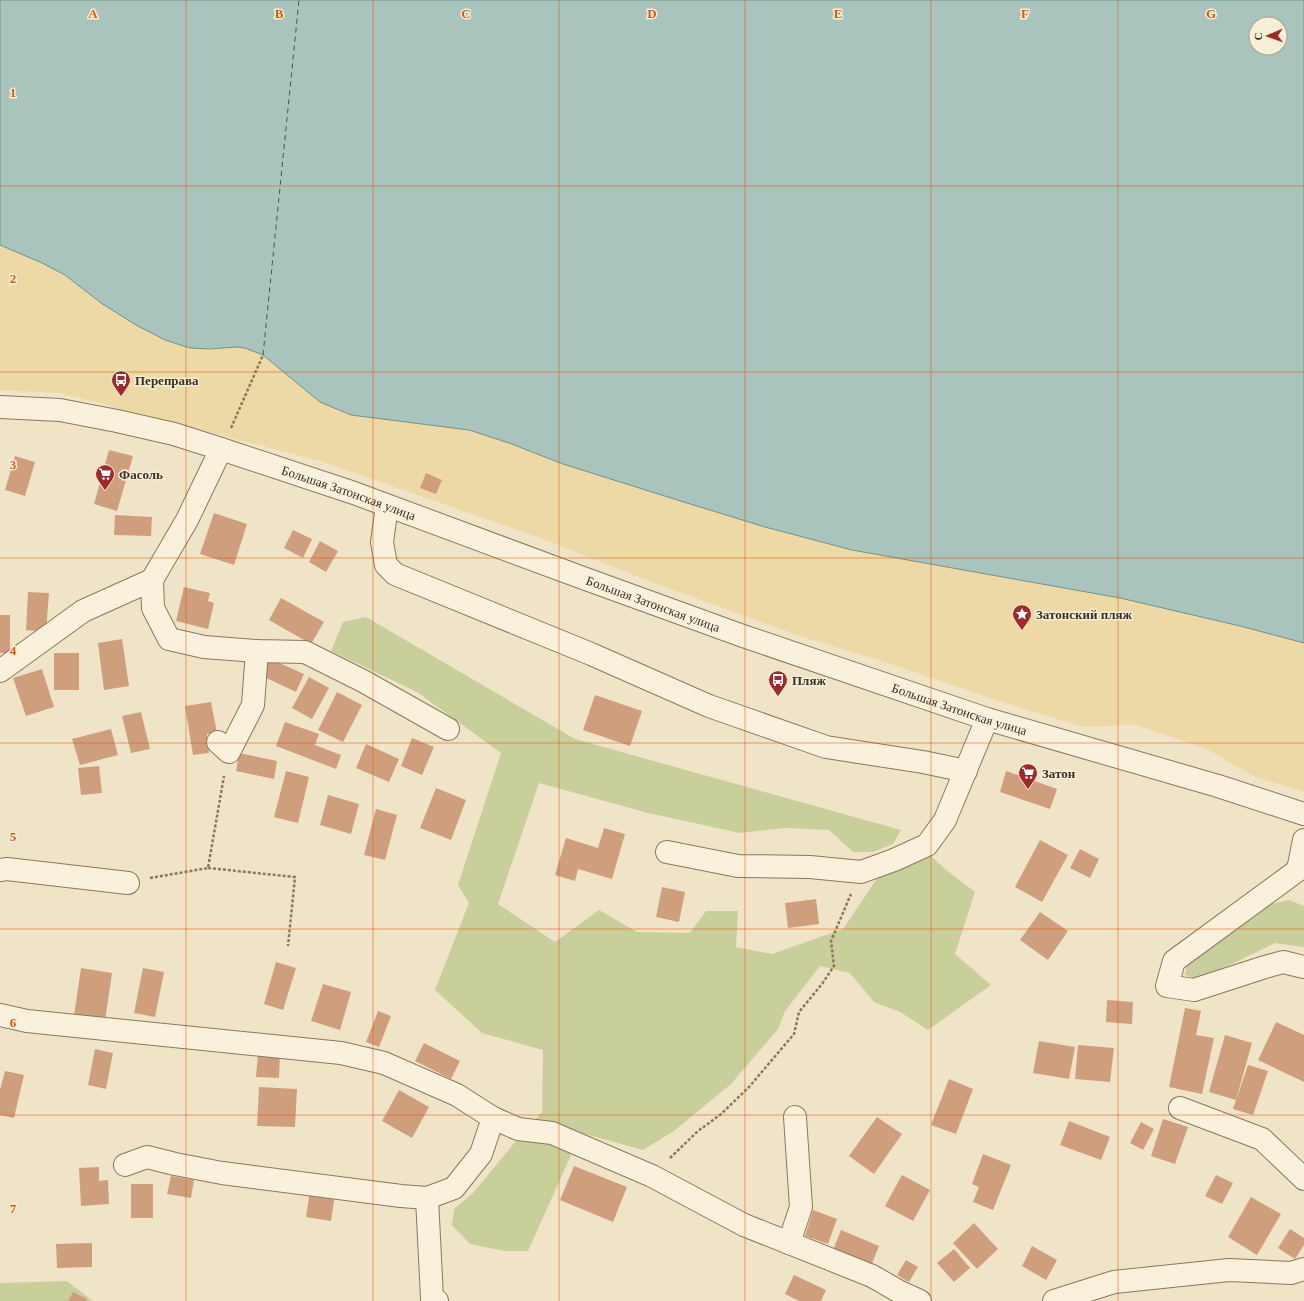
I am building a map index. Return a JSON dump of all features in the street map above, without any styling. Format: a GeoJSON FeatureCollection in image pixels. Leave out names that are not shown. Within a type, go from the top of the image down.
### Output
{"type":"FeatureCollection","features":[{"type":"Feature","properties":{"kind":"street","name":"Большая Затонская улица"},"geometry":{"type":"LineString","coordinates":[[0,407],[60,410],[174,434],[354,493],[743,636],[987,719],[1218,786],[1304,814]]}},
{"type":"Feature","properties":{"kind":"street"},"geometry":{"type":"LineString","coordinates":[[221,449],[188,520],[152,580],[153,608],[169,639],[204,647],[257,651],[305,652],[363,681],[448,729]]}},
{"type":"Feature","properties":{"kind":"street"},"geometry":{"type":"LineString","coordinates":[[387,506],[382,542],[386,565],[395,574],[591,654],[709,706],[826,747],[923,762],[966,771]]}},
{"type":"Feature","properties":{"kind":"street"},"geometry":{"type":"LineString","coordinates":[[3,666],[83,611],[152,580]]}},
{"type":"Feature","properties":{"kind":"street"},"geometry":{"type":"LineString","coordinates":[[223,747],[253,705],[257,651]]}},
{"type":"Feature","properties":{"kind":"street"},"geometry":{"type":"LineString","coordinates":[[667,852],[738,866],[810,867],[861,872],[894,860],[927,846],[944,820],[987,719]]}},
{"type":"Feature","properties":{"kind":"street"},"geometry":{"type":"LineString","coordinates":[[1304,840],[1301,871],[1174,961],[1167,986],[1194,990],[1284,962],[1304,967]]}},
{"type":"Feature","properties":{"kind":"street"},"geometry":{"type":"LineString","coordinates":[[0,870],[7,869],[128,882]]}},
{"type":"Feature","properties":{"kind":"street"},"geometry":{"type":"LineString","coordinates":[[0,1015],[27,1021],[341,1053],[384,1063],[456,1095],[493,1118],[518,1129],[552,1133],[652,1176],[744,1225],[872,1276],[900,1292],[920,1301]]}},
{"type":"Feature","properties":{"kind":"street"},"geometry":{"type":"LineString","coordinates":[[1180,1108],[1262,1139],[1304,1179]]}},
{"type":"Feature","properties":{"kind":"street"},"geometry":{"type":"LineString","coordinates":[[789,1243],[801,1207],[795,1117]]}},
{"type":"Feature","properties":{"kind":"street"},"geometry":{"type":"LineString","coordinates":[[125,1165],[146,1157],[222,1173],[401,1196],[428,1198],[454,1188],[481,1154],[493,1118]]}},
{"type":"Feature","properties":{"kind":"street"},"geometry":{"type":"LineString","coordinates":[[428,1198],[433,1300]]}},
{"type":"Feature","properties":{"kind":"street"},"geometry":{"type":"LineString","coordinates":[[1054,1301],[1114,1282],[1229,1270],[1291,1273],[1304,1269]]}},
{"type":"Feature","properties":{"kind":"path"},"geometry":{"type":"LineString","coordinates":[[221,449],[263,355]]}},
{"type":"Feature","properties":{"kind":"path"},"geometry":{"type":"LineString","coordinates":[[208,868],[223,747]]}},
{"type":"Feature","properties":{"kind":"path"},"geometry":{"type":"LineString","coordinates":[[128,882],[208,868],[295,877],[288,946]]}},
{"type":"Feature","properties":{"kind":"path"},"geometry":{"type":"LineString","coordinates":[[652,1176],[698,1131],[720,1115],[749,1087],[794,1034],[799,1012],[822,984],[834,966],[831,941],[861,872]]}},
{"type":"Feature","properties":{"kind":"green space"},"geometry":{"type":"Polygon","coordinates":[[[366,617],[575,739],[901,830],[893,844],[873,852],[853,852],[829,830],[785,828],[740,833],[648,813],[539,783],[498,904],[555,942],[599,910],[637,932],[690,933],[706,911],[738,911],[736,947],[772,954],[843,929],[876,880],[913,858],[929,854],[945,869],[975,892],[955,954],[991,985],[928,1030],[900,1012],[874,1002],[850,973],[820,966],[785,1011],[778,1029],[731,1084],[674,1131],[643,1150],[581,1133],[528,1251],[505,1251],[470,1244],[452,1225],[454,1209],[474,1192],[542,1112],[543,1050],[482,1033],[435,990],[469,903],[458,885],[501,753],[417,692],[331,651],[343,622],[366,617]]]}},
{"type":"Feature","properties":{"kind":"green space"},"geometry":{"type":"Polygon","coordinates":[[[1289,900],[1304,906],[1304,947],[1275,943],[1199,980],[1185,975],[1188,959],[1267,905],[1289,900]]]}},
{"type":"Feature","properties":{"kind":"green space"},"geometry":{"type":"Polygon","coordinates":[[[67,1281],[93,1301],[0,1301],[0,1283],[67,1281]]]}},
{"type":"Feature","properties":{"kind":"sand","name":"Затонский пляж"},"geometry":{"type":"Polygon","coordinates":[[[0,245],[42,263],[65,275],[101,303],[190,348],[210,349],[236,347],[245,348],[263,355],[351,415],[469,430],[509,443],[563,464],[687,503],[765,527],[852,550],[1120,598],[1240,626],[1304,643],[1304,792],[1255,777],[1207,749],[1136,725],[1083,727],[993,699],[885,662],[800,636],[649,581],[535,536],[320,461],[60,393],[0,390],[0,245]]]}},
{"type":"Feature","properties":{"kind":"water"},"geometry":{"type":"Polygon","coordinates":[[[0,0],[1304,0],[1304,643],[1240,626],[1120,598],[852,550],[765,527],[687,503],[563,464],[509,443],[469,430],[351,415],[320,402],[263,355],[245,348],[190,348],[165,340],[136,325],[101,303],[65,275],[42,263],[0,245],[0,0]]]}},
{"type":"Feature","properties":{"kind":"building"},"geometry":{"type":"Polygon","coordinates":[[[109,450],[133,456],[117,511],[94,504],[109,450]]]}},
{"type":"Feature","properties":{"kind":"building"},"geometry":{"type":"Polygon","coordinates":[[[15,456],[35,462],[25,496],[5,490],[15,456]]]}},
{"type":"Feature","properties":{"kind":"building"},"geometry":{"type":"Polygon","coordinates":[[[426,473],[442,480],[436,494],[420,488],[426,473]]]}},
{"type":"Feature","properties":{"kind":"building"},"geometry":{"type":"Polygon","coordinates":[[[214,513],[247,524],[234,565],[200,554],[214,513]]]}},
{"type":"Feature","properties":{"kind":"building"},"geometry":{"type":"Polygon","coordinates":[[[115,515],[152,517],[151,536],[114,535],[115,515]]]}},
{"type":"Feature","properties":{"kind":"building"},"geometry":{"type":"Polygon","coordinates":[[[293,530],[312,539],[303,558],[284,548],[293,530]]]}},
{"type":"Feature","properties":{"kind":"building"},"geometry":{"type":"Polygon","coordinates":[[[320,541],[338,551],[326,572],[309,562],[320,541]]]}},
{"type":"Feature","properties":{"kind":"building"},"geometry":{"type":"Polygon","coordinates":[[[184,587],[210,593],[208,601],[214,603],[208,629],[176,621],[184,587]]]}},
{"type":"Feature","properties":{"kind":"building"},"geometry":{"type":"Polygon","coordinates":[[[28,592],[49,593],[46,632],[26,630],[28,592]]]}},
{"type":"Feature","properties":{"kind":"building"},"geometry":{"type":"Polygon","coordinates":[[[281,598],[324,622],[311,644],[269,620],[281,598]]]}},
{"type":"Feature","properties":{"kind":"building"},"geometry":{"type":"Polygon","coordinates":[[[0,615],[10,615],[10,653],[0,653],[0,615]]]}},
{"type":"Feature","properties":{"kind":"building"},"geometry":{"type":"Polygon","coordinates":[[[122,639],[129,686],[104,690],[98,643],[122,639]]]}},
{"type":"Feature","properties":{"kind":"building"},"geometry":{"type":"Polygon","coordinates":[[[54,653],[79,653],[79,690],[54,690],[54,653]]]}},
{"type":"Feature","properties":{"kind":"building"},"geometry":{"type":"Polygon","coordinates":[[[268,658],[304,674],[296,692],[260,675],[268,658]]]}},
{"type":"Feature","properties":{"kind":"building"},"geometry":{"type":"Polygon","coordinates":[[[42,669],[54,707],[26,716],[13,678],[42,669]]]}},
{"type":"Feature","properties":{"kind":"building"},"geometry":{"type":"Polygon","coordinates":[[[309,677],[329,688],[312,719],[292,708],[309,677]]]}},
{"type":"Feature","properties":{"kind":"building"},"geometry":{"type":"Polygon","coordinates":[[[337,692],[362,705],[343,742],[318,730],[337,692]]]}},
{"type":"Feature","properties":{"kind":"building"},"geometry":{"type":"Polygon","coordinates":[[[595,695],[642,711],[630,746],[583,730],[595,695]]]}},
{"type":"Feature","properties":{"kind":"building"},"geometry":{"type":"Polygon","coordinates":[[[211,702],[217,733],[207,734],[209,753],[193,755],[185,706],[211,702]]]}},
{"type":"Feature","properties":{"kind":"building"},"geometry":{"type":"Polygon","coordinates":[[[141,712],[150,749],[131,753],[122,716],[141,712]]]}},
{"type":"Feature","properties":{"kind":"building"},"geometry":{"type":"Polygon","coordinates":[[[285,722],[319,734],[315,745],[341,755],[336,769],[276,746],[285,722]]]}},
{"type":"Feature","properties":{"kind":"building"},"geometry":{"type":"Polygon","coordinates":[[[111,729],[118,755],[80,765],[72,739],[111,729]]]}},
{"type":"Feature","properties":{"kind":"building"},"geometry":{"type":"Polygon","coordinates":[[[412,738],[434,747],[422,775],[401,766],[412,738]]]}},
{"type":"Feature","properties":{"kind":"building"},"geometry":{"type":"Polygon","coordinates":[[[366,744],[399,759],[389,782],[356,768],[366,744]]]}},
{"type":"Feature","properties":{"kind":"building"},"geometry":{"type":"Polygon","coordinates":[[[239,753],[277,761],[274,779],[236,771],[239,753]]]}},
{"type":"Feature","properties":{"kind":"building"},"geometry":{"type":"Polygon","coordinates":[[[99,766],[102,793],[81,795],[78,768],[99,766]]]}},
{"type":"Feature","properties":{"kind":"building"},"geometry":{"type":"Polygon","coordinates":[[[286,771],[309,777],[298,823],[274,817],[286,771]]]}},
{"type":"Feature","properties":{"kind":"building","name":"Затон"},"geometry":{"type":"Polygon","coordinates":[[[1006,771],[1057,789],[1050,809],[1000,792],[1006,771]]]}},
{"type":"Feature","properties":{"kind":"building"},"geometry":{"type":"Polygon","coordinates":[[[436,788],[466,800],[451,840],[420,828],[436,788]]]}},
{"type":"Feature","properties":{"kind":"building"},"geometry":{"type":"Polygon","coordinates":[[[328,795],[359,804],[351,834],[320,825],[328,795]]]}},
{"type":"Feature","properties":{"kind":"building"},"geometry":{"type":"Polygon","coordinates":[[[376,809],[397,815],[385,860],[364,855],[376,809]]]}},
{"type":"Feature","properties":{"kind":"building"},"geometry":{"type":"Polygon","coordinates":[[[604,828],[625,834],[612,879],[578,869],[575,881],[555,875],[566,838],[598,848],[604,828]]]}},
{"type":"Feature","properties":{"kind":"building"},"geometry":{"type":"Polygon","coordinates":[[[1040,840],[1068,855],[1042,902],[1015,887],[1040,840]]]}},
{"type":"Feature","properties":{"kind":"building"},"geometry":{"type":"Polygon","coordinates":[[[1080,849],[1099,859],[1090,878],[1070,868],[1080,849]]]}},
{"type":"Feature","properties":{"kind":"building"},"geometry":{"type":"Polygon","coordinates":[[[662,887],[685,892],[679,922],[656,917],[662,887]]]}},
{"type":"Feature","properties":{"kind":"building"},"geometry":{"type":"Polygon","coordinates":[[[816,899],[819,924],[788,928],[785,903],[816,899]]]}},
{"type":"Feature","properties":{"kind":"building"},"geometry":{"type":"Polygon","coordinates":[[[1040,912],[1068,931],[1048,960],[1020,940],[1040,912]]]}},
{"type":"Feature","properties":{"kind":"building"},"geometry":{"type":"Polygon","coordinates":[[[276,962],[296,968],[283,1010],[264,1004],[276,962]]]}},
{"type":"Feature","properties":{"kind":"building"},"geometry":{"type":"Polygon","coordinates":[[[81,968],[112,973],[105,1021],[74,1016],[81,968]]]}},
{"type":"Feature","properties":{"kind":"building"},"geometry":{"type":"Polygon","coordinates":[[[143,968],[164,972],[155,1017],[134,1013],[143,968]]]}},
{"type":"Feature","properties":{"kind":"building"},"geometry":{"type":"Polygon","coordinates":[[[323,984],[351,992],[340,1030],[311,1021],[323,984]]]}},
{"type":"Feature","properties":{"kind":"building"},"geometry":{"type":"Polygon","coordinates":[[[1107,1000],[1133,1002],[1132,1024],[1106,1022],[1107,1000]]]}},
{"type":"Feature","properties":{"kind":"building"},"geometry":{"type":"Polygon","coordinates":[[[1185,1008],[1201,1011],[1196,1035],[1214,1038],[1202,1094],[1169,1087],[1185,1008]]]}},
{"type":"Feature","properties":{"kind":"building"},"geometry":{"type":"Polygon","coordinates":[[[378,1011],[391,1016],[379,1047],[366,1042],[378,1011]]]}},
{"type":"Feature","properties":{"kind":"building"},"geometry":{"type":"Polygon","coordinates":[[[1276,1022],[1304,1035],[1304,1082],[1258,1060],[1276,1022]]]}},
{"type":"Feature","properties":{"kind":"building"},"geometry":{"type":"Polygon","coordinates":[[[1225,1035],[1252,1043],[1236,1100],[1209,1092],[1225,1035]]]}},
{"type":"Feature","properties":{"kind":"building"},"geometry":{"type":"Polygon","coordinates":[[[1039,1041],[1075,1047],[1069,1079],[1033,1073],[1039,1041]]]}},
{"type":"Feature","properties":{"kind":"building"},"geometry":{"type":"Polygon","coordinates":[[[424,1043],[460,1061],[451,1079],[415,1061],[424,1043]]]}},
{"type":"Feature","properties":{"kind":"building"},"geometry":{"type":"Polygon","coordinates":[[[1078,1045],[1114,1048],[1110,1082],[1075,1079],[1078,1045]]]}},
{"type":"Feature","properties":{"kind":"building"},"geometry":{"type":"Polygon","coordinates":[[[95,1049],[113,1053],[106,1089],[88,1085],[95,1049]]]}},
{"type":"Feature","properties":{"kind":"building"},"geometry":{"type":"Polygon","coordinates":[[[258,1053],[280,1054],[279,1078],[256,1077],[258,1053]]]}},
{"type":"Feature","properties":{"kind":"building"},"geometry":{"type":"Polygon","coordinates":[[[1248,1065],[1268,1071],[1253,1115],[1233,1109],[1248,1065]]]}},
{"type":"Feature","properties":{"kind":"building"},"geometry":{"type":"Polygon","coordinates":[[[5,1071],[24,1075],[14,1118],[0,1115],[0,1090],[5,1071]]]}},
{"type":"Feature","properties":{"kind":"building"},"geometry":{"type":"Polygon","coordinates":[[[949,1079],[973,1089],[956,1134],[931,1125],[949,1079]]]}},
{"type":"Feature","properties":{"kind":"building"},"geometry":{"type":"Polygon","coordinates":[[[259,1087],[297,1089],[295,1127],[257,1126],[259,1087]]]}},
{"type":"Feature","properties":{"kind":"building"},"geometry":{"type":"Polygon","coordinates":[[[399,1090],[429,1107],[412,1138],[382,1121],[399,1090]]]}},
{"type":"Feature","properties":{"kind":"building"},"geometry":{"type":"Polygon","coordinates":[[[877,1117],[902,1134],[874,1174],[849,1156],[877,1117]]]}},
{"type":"Feature","properties":{"kind":"building"},"geometry":{"type":"Polygon","coordinates":[[[1163,1119],[1188,1127],[1175,1164],[1151,1156],[1163,1119]]]}},
{"type":"Feature","properties":{"kind":"building"},"geometry":{"type":"Polygon","coordinates":[[[1069,1121],[1110,1137],[1101,1160],[1060,1145],[1069,1121]]]}},
{"type":"Feature","properties":{"kind":"building"},"geometry":{"type":"Polygon","coordinates":[[[1141,1122],[1154,1129],[1143,1150],[1130,1143],[1141,1122]]]}},
{"type":"Feature","properties":{"kind":"building"},"geometry":{"type":"Polygon","coordinates":[[[983,1154],[1011,1165],[993,1210],[973,1202],[979,1187],[972,1184],[983,1154]]]}},
{"type":"Feature","properties":{"kind":"building"},"geometry":{"type":"Polygon","coordinates":[[[574,1166],[627,1187],[613,1222],[560,1200],[574,1166]]]}},
{"type":"Feature","properties":{"kind":"building"},"geometry":{"type":"Polygon","coordinates":[[[99,1167],[99,1181],[108,1180],[109,1204],[81,1206],[79,1168],[99,1167]]]}},
{"type":"Feature","properties":{"kind":"building"},"geometry":{"type":"Polygon","coordinates":[[[902,1175],[930,1190],[913,1221],[885,1206],[902,1175]]]}},
{"type":"Feature","properties":{"kind":"building"},"geometry":{"type":"Polygon","coordinates":[[[1216,1175],[1233,1183],[1222,1204],[1205,1196],[1216,1175]]]}},
{"type":"Feature","properties":{"kind":"building"},"geometry":{"type":"Polygon","coordinates":[[[171,1176],[194,1180],[191,1198],[167,1194],[171,1176]]]}},
{"type":"Feature","properties":{"kind":"building"},"geometry":{"type":"Polygon","coordinates":[[[131,1184],[153,1184],[153,1218],[131,1218],[131,1184]]]}},
{"type":"Feature","properties":{"kind":"building"},"geometry":{"type":"Polygon","coordinates":[[[310,1190],[335,1194],[331,1221],[306,1217],[310,1190]]]}},
{"type":"Feature","properties":{"kind":"building"},"geometry":{"type":"Polygon","coordinates":[[[1251,1197],[1281,1214],[1257,1255],[1228,1237],[1251,1197]]]}},
{"type":"Feature","properties":{"kind":"building"},"geometry":{"type":"Polygon","coordinates":[[[813,1210],[837,1219],[828,1244],[805,1236],[813,1210]]]}},
{"type":"Feature","properties":{"kind":"building"},"geometry":{"type":"Polygon","coordinates":[[[974,1223],[998,1249],[977,1269],[953,1243],[974,1223]]]}},
{"type":"Feature","properties":{"kind":"building"},"geometry":{"type":"Polygon","coordinates":[[[1290,1229],[1304,1238],[1304,1245],[1295,1259],[1278,1248],[1290,1229]]]}},
{"type":"Feature","properties":{"kind":"building"},"geometry":{"type":"Polygon","coordinates":[[[841,1230],[879,1246],[871,1266],[833,1250],[841,1230]]]}},
{"type":"Feature","properties":{"kind":"building"},"geometry":{"type":"Polygon","coordinates":[[[92,1243],[92,1267],[57,1268],[56,1244],[92,1243]]]}},
{"type":"Feature","properties":{"kind":"building"},"geometry":{"type":"Polygon","coordinates":[[[1032,1246],[1057,1260],[1046,1280],[1022,1266],[1032,1246]]]}},
{"type":"Feature","properties":{"kind":"building"},"geometry":{"type":"Polygon","coordinates":[[[954,1249],[970,1268],[954,1282],[937,1263],[954,1249]]]}},
{"type":"Feature","properties":{"kind":"building"},"geometry":{"type":"Polygon","coordinates":[[[906,1260],[918,1267],[909,1282],[897,1275],[906,1260]]]}},
{"type":"Feature","properties":{"kind":"building"},"geometry":{"type":"Polygon","coordinates":[[[794,1275],[826,1290],[821,1301],[799,1301],[785,1294],[794,1275]]]}},
{"type":"Feature","properties":{"kind":"building"},"geometry":{"type":"Polygon","coordinates":[[[73,1292],[87,1299],[86,1301],[68,1301],[73,1292]]]}},
{"type":"Feature","properties":{"kind":"ferry route"},"geometry":{"type":"LineString","coordinates":[[263,355],[299,0]]}},
{"type":"Feature","properties":{"kind":"place","name":"Переправа"},"geometry":{"type":"Point","coordinates":[121,397]}},
{"type":"Feature","properties":{"kind":"place","name":"Фасоль"},"geometry":{"type":"Point","coordinates":[105,491]}},
{"type":"Feature","properties":{"kind":"place","name":"Затонский пляж"},"geometry":{"type":"Point","coordinates":[1022,631]}},
{"type":"Feature","properties":{"kind":"place","name":"Пляж"},"geometry":{"type":"Point","coordinates":[778,697]}},
{"type":"Feature","properties":{"kind":"place","name":"Затон"},"geometry":{"type":"Point","coordinates":[1028,790]}}]}
